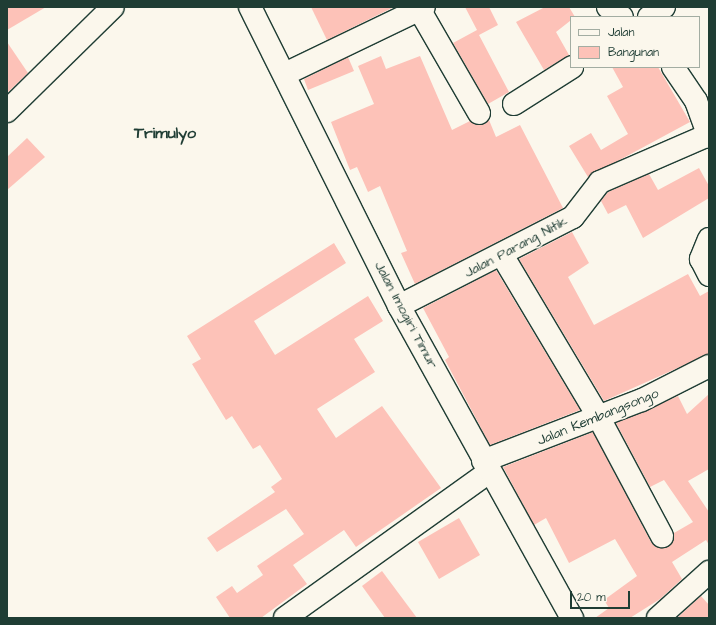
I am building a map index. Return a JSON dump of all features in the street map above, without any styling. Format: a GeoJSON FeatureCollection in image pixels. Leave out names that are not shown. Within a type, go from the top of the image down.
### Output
{"type":"FeatureCollection","features":[{"type":"Feature","properties":{"kind":"street"},"geometry":{"type":"LineString","coordinates":[[7,111],[113,7]]}},
{"type":"Feature","properties":{"kind":"street","name":"Jalan Imogiri Timur"},"geometry":{"type":"LineString","coordinates":[[250,7],[285,74],[399,306],[486,467],[572,618]]}},
{"type":"Feature","properties":{"kind":"street"},"geometry":{"type":"LineString","coordinates":[[608,7],[621,16]]}},
{"type":"Feature","properties":{"kind":"street"},"geometry":{"type":"LineString","coordinates":[[650,16],[664,7]]}},
{"type":"Feature","properties":{"kind":"street"},"geometry":{"type":"LineString","coordinates":[[285,74],[421,8],[479,113]]}},
{"type":"Feature","properties":{"kind":"street"},"geometry":{"type":"LineString","coordinates":[[514,104],[570,68]]}},
{"type":"Feature","properties":{"kind":"street"},"geometry":{"type":"LineString","coordinates":[[674,68],[696,101],[709,136]]}},
{"type":"Feature","properties":{"kind":"street","name":"Jalan Parang Nitik"},"geometry":{"type":"LineString","coordinates":[[399,306],[502,255],[573,217],[600,182],[709,136]]}},
{"type":"Feature","properties":{"kind":"street"},"geometry":{"type":"LineString","coordinates":[[709,239],[701,259],[709,275]]}},
{"type":"Feature","properties":{"kind":"street"},"geometry":{"type":"LineString","coordinates":[[502,255],[599,418],[662,536]]}},
{"type":"Feature","properties":{"kind":"street","name":"Jalan Kembangsongo"},"geometry":{"type":"LineString","coordinates":[[285,618],[486,467],[689,378],[709,366]]}},
{"type":"Feature","properties":{"kind":"street"},"geometry":{"type":"LineString","coordinates":[[658,618],[708,577]]}},
{"type":"Feature","properties":{"kind":"building"},"geometry":{"type":"Polygon","coordinates":[[[7,7],[46,7],[7,30],[7,7]]]}},
{"type":"Feature","properties":{"kind":"building"},"geometry":{"type":"Polygon","coordinates":[[[311,7],[394,7],[327,40],[311,7]]]}},
{"type":"Feature","properties":{"kind":"building"},"geometry":{"type":"Polygon","coordinates":[[[465,7],[489,7],[498,25],[479,35],[509,92],[488,104],[453,43],[477,30],[465,7]]]}},
{"type":"Feature","properties":{"kind":"building"},"geometry":{"type":"Polygon","coordinates":[[[545,7],[569,7],[574,16],[570,16],[570,21],[556,32],[569,55],[544,70],[516,22],[545,7]]]}},
{"type":"Feature","properties":{"kind":"building"},"geometry":{"type":"Polygon","coordinates":[[[7,42],[28,73],[7,93],[7,42]]]}},
{"type":"Feature","properties":{"kind":"building"},"geometry":{"type":"Polygon","coordinates":[[[381,56],[386,69],[420,56],[452,130],[470,121],[479,125],[489,120],[496,137],[520,125],[563,208],[415,284],[401,253],[407,251],[380,186],[368,192],[357,167],[350,170],[331,122],[374,104],[358,66],[381,56]]]}},
{"type":"Feature","properties":{"kind":"building"},"geometry":{"type":"Polygon","coordinates":[[[348,57],[354,71],[308,90],[304,79],[348,57]]]}},
{"type":"Feature","properties":{"kind":"building"},"geometry":{"type":"Polygon","coordinates":[[[613,68],[659,68],[690,122],[588,177],[569,146],[591,133],[601,150],[628,134],[607,96],[623,87],[613,68]]]}},
{"type":"Feature","properties":{"kind":"building"},"geometry":{"type":"Polygon","coordinates":[[[27,138],[45,157],[7,190],[7,157],[27,138]]]}},
{"type":"Feature","properties":{"kind":"building"},"geometry":{"type":"Polygon","coordinates":[[[699,168],[709,186],[709,198],[643,238],[626,205],[608,214],[601,201],[608,192],[649,174],[658,190],[699,168]]]}},
{"type":"Feature","properties":{"kind":"building"},"geometry":{"type":"Polygon","coordinates":[[[572,232],[589,263],[568,277],[594,325],[688,274],[700,296],[709,291],[709,354],[604,401],[519,259],[572,232]]]}},
{"type":"Feature","properties":{"kind":"building"},"geometry":{"type":"Polygon","coordinates":[[[334,243],[346,263],[254,321],[275,355],[368,296],[383,321],[354,339],[375,372],[317,409],[336,438],[382,406],[441,488],[356,547],[344,530],[293,565],[307,584],[261,618],[230,618],[216,597],[232,586],[237,593],[263,575],[257,566],[304,534],[286,509],[217,552],[207,538],[275,492],[271,487],[282,479],[260,445],[253,449],[232,416],[226,420],[192,364],[201,359],[187,336],[334,243]]]}},
{"type":"Feature","properties":{"kind":"building"},"geometry":{"type":"Polygon","coordinates":[[[496,270],[580,410],[490,445],[445,360],[449,357],[423,308],[496,270]]]}},
{"type":"Feature","properties":{"kind":"building"},"geometry":{"type":"Polygon","coordinates":[[[709,394],[709,469],[688,481],[709,512],[709,545],[706,540],[672,562],[682,579],[660,599],[630,618],[595,618],[609,608],[604,600],[637,576],[615,539],[569,563],[546,518],[534,525],[503,467],[593,432],[651,542],[656,547],[668,547],[674,533],[693,522],[664,480],[650,487],[616,423],[678,396],[687,414],[709,394]]]}},
{"type":"Feature","properties":{"kind":"building"},"geometry":{"type":"Polygon","coordinates":[[[459,518],[480,555],[439,579],[418,542],[459,518]]]}},
{"type":"Feature","properties":{"kind":"building"},"geometry":{"type":"Polygon","coordinates":[[[382,571],[417,618],[385,618],[362,586],[382,571]]]}},
{"type":"Feature","properties":{"kind":"building"},"geometry":{"type":"Polygon","coordinates":[[[701,596],[709,605],[709,618],[677,618],[701,596]]]}},
{"type":"Feature","properties":{"kind":"district","name":"Trimulyo"},"geometry":{"type":"Point","coordinates":[165,133]}}]}
